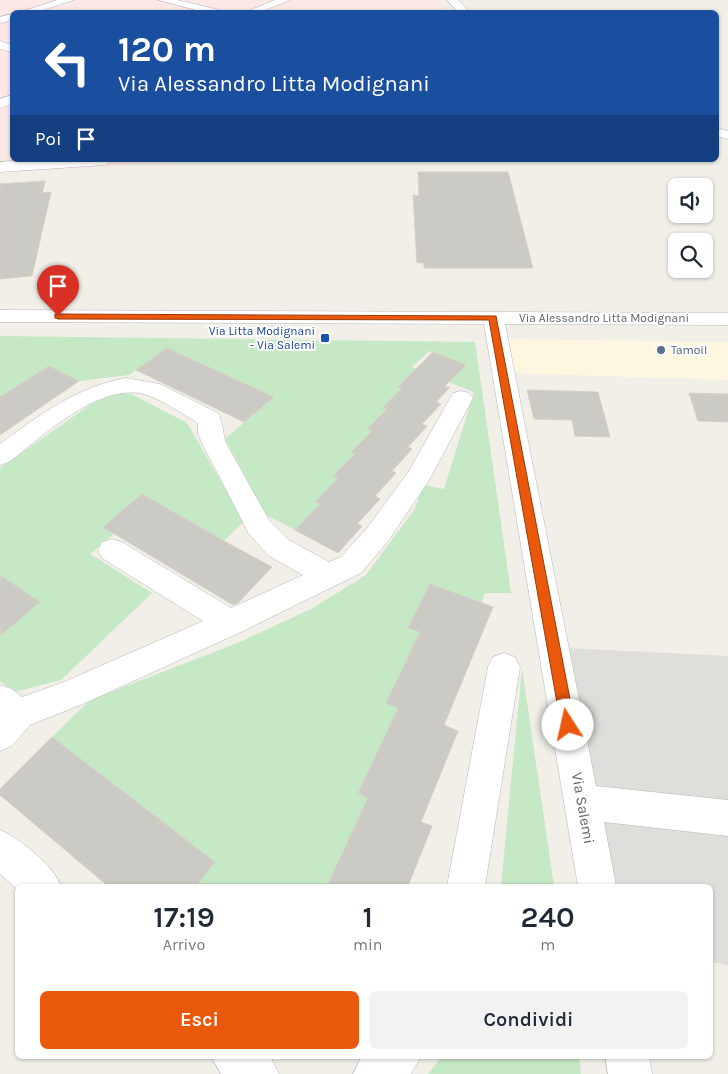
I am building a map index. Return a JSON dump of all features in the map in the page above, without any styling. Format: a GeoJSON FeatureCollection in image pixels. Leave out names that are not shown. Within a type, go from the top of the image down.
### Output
{"type":"FeatureCollection","features":[{"type":"Feature","properties":{"kind":"street"},"geometry":{"type":"LineString","coordinates":[[33,10],[68,0]]}},
{"type":"Feature","properties":{"kind":"street"},"geometry":{"type":"LineString","coordinates":[[163,0],[207,10]]}},
{"type":"Feature","properties":{"kind":"street"},"geometry":{"type":"LineString","coordinates":[[257,10],[285,0]]}},
{"type":"Feature","properties":{"kind":"street"},"geometry":{"type":"LineString","coordinates":[[452,0],[462,10]]}},
{"type":"Feature","properties":{"kind":"street"},"geometry":{"type":"LineString","coordinates":[[0,167],[75,162]]}},
{"type":"Feature","properties":{"kind":"street","name":"Via Alessandro Litta Modignani"},"geometry":{"type":"LineString","coordinates":[[0,316],[728,319]]}},
{"type":"Feature","properties":{"kind":"street","name":"Via Salemi"},"geometry":{"type":"LineString","coordinates":[[493,318],[597,884]]}},
{"type":"Feature","properties":{"kind":"street"},"geometry":{"type":"LineString","coordinates":[[0,456],[86,396],[109,387],[128,384],[146,387],[210,419],[210,434],[259,527],[280,548],[329,576]]}},
{"type":"Feature","properties":{"kind":"street"},"geometry":{"type":"LineString","coordinates":[[6,716],[74,693],[230,623],[351,565],[378,534],[420,476],[461,398]]}},
{"type":"Feature","properties":{"kind":"street"},"geometry":{"type":"LineString","coordinates":[[112,550],[230,623]]}},
{"type":"Feature","properties":{"kind":"street"},"geometry":{"type":"LineString","coordinates":[[466,884],[504,667]]}},
{"type":"Feature","properties":{"kind":"street"},"geometry":{"type":"LineString","coordinates":[[582,802],[728,818]]}},
{"type":"Feature","properties":{"kind":"street"},"geometry":{"type":"LineString","coordinates":[[0,849],[40,884]]}},
{"type":"Feature","properties":{"kind":"street"},"geometry":{"type":"LineString","coordinates":[[237,1059],[257,1074]]}},
{"type":"Feature","properties":{"kind":"street"},"geometry":{"type":"LineString","coordinates":[[375,1074],[395,1059]]}},
{"type":"Feature","properties":{"kind":"street"},"geometry":{"type":"LineString","coordinates":[[628,1059],[630,1074]]}},
{"type":"Feature","properties":{"kind":"shaded area"},"geometry":{"type":"Polygon","coordinates":[[[0,0],[437,0],[445,10],[10,10],[10,162],[162,162],[0,173],[0,0]]]}},
{"type":"Feature","properties":{"kind":"shaded area"},"geometry":{"type":"Polygon","coordinates":[[[503,339],[728,342],[728,380],[509,373],[503,339]]]}},
{"type":"Feature","properties":{"kind":"shaded area"},"geometry":{"type":"Polygon","coordinates":[[[568,648],[728,656],[728,965],[713,962],[713,884],[616,884],[568,648]]]}},
{"type":"Feature","properties":{"kind":"green space"},"geometry":{"type":"Polygon","coordinates":[[[0,336],[475,342],[511,593],[485,593],[481,603],[409,628],[420,632],[386,703],[398,708],[358,792],[368,798],[328,884],[198,884],[215,862],[52,737],[90,700],[240,642],[311,609],[366,575],[414,510],[424,485],[444,489],[474,392],[449,382],[466,365],[429,351],[412,367],[416,369],[398,386],[402,388],[372,431],[351,451],[355,454],[334,476],[338,478],[315,502],[320,504],[295,530],[266,515],[225,439],[273,397],[167,348],[129,375],[79,381],[49,366],[0,397],[0,336]]]}},
{"type":"Feature","properties":{"kind":"green space"},"geometry":{"type":"Polygon","coordinates":[[[121,393],[131,394],[187,423],[244,521],[224,541],[141,495],[103,527],[114,534],[90,554],[152,593],[61,680],[14,692],[0,681],[0,636],[39,602],[0,575],[0,468],[100,398],[121,393]]]}},
{"type":"Feature","properties":{"kind":"green space"},"geometry":{"type":"Polygon","coordinates":[[[522,668],[554,884],[501,884],[522,668]]]}},
{"type":"Feature","properties":{"kind":"green space"},"geometry":{"type":"Polygon","coordinates":[[[440,1059],[579,1059],[581,1074],[428,1074],[440,1059]]]}},
{"type":"Feature","properties":{"kind":"building"},"geometry":{"type":"Polygon","coordinates":[[[418,172],[508,172],[533,268],[424,268],[424,263],[417,263],[413,195],[419,196],[418,172]]]}},
{"type":"Feature","properties":{"kind":"building"},"geometry":{"type":"Polygon","coordinates":[[[45,181],[42,193],[51,192],[32,276],[0,279],[0,184],[45,181]]]}},
{"type":"Feature","properties":{"kind":"building"},"geometry":{"type":"Polygon","coordinates":[[[167,348],[274,397],[244,422],[136,370],[167,348]]]}},
{"type":"Feature","properties":{"kind":"building"},"geometry":{"type":"Polygon","coordinates":[[[433,352],[466,365],[444,387],[450,387],[436,402],[441,404],[422,424],[427,426],[408,447],[412,449],[392,471],[396,473],[375,496],[380,499],[357,524],[362,526],[338,553],[295,530],[320,504],[315,502],[338,478],[333,476],[355,454],[351,452],[372,431],[367,429],[387,409],[383,407],[402,388],[398,387],[433,352]]]}},
{"type":"Feature","properties":{"kind":"building"},"geometry":{"type":"Polygon","coordinates":[[[49,366],[79,381],[0,435],[0,397],[49,366]]]}},
{"type":"Feature","properties":{"kind":"building"},"geometry":{"type":"Polygon","coordinates":[[[527,390],[598,392],[610,437],[575,436],[572,420],[534,419],[527,390]]]}},
{"type":"Feature","properties":{"kind":"building"},"geometry":{"type":"Polygon","coordinates":[[[689,393],[728,394],[728,422],[698,421],[689,393]]]}},
{"type":"Feature","properties":{"kind":"building"},"geometry":{"type":"Polygon","coordinates":[[[142,494],[272,567],[238,603],[233,605],[103,527],[142,494]]]}},
{"type":"Feature","properties":{"kind":"building"},"geometry":{"type":"Polygon","coordinates":[[[0,575],[40,602],[0,636],[0,575]]]}},
{"type":"Feature","properties":{"kind":"building"},"geometry":{"type":"Polygon","coordinates":[[[430,584],[493,607],[444,725],[458,731],[421,822],[432,826],[409,884],[328,884],[368,798],[358,793],[398,708],[386,703],[420,632],[408,628],[430,584]]]}},
{"type":"Feature","properties":{"kind":"building"},"geometry":{"type":"Polygon","coordinates":[[[52,737],[215,862],[198,884],[106,884],[0,795],[0,789],[52,737]]]}},
{"type":"Feature","properties":{"kind":"place","name":"Via Litta Modignani - Via Salemi"},"geometry":{"type":"Point","coordinates":[325,338]}},
{"type":"Feature","properties":{"kind":"place","name":"Tamoil"},"geometry":{"type":"Point","coordinates":[661,350]}},
{"type":"Feature","properties":{"kind":"route"},"geometry":{"type":"LineString","coordinates":[[58,316],[493,318],[568,725]]}}]}
